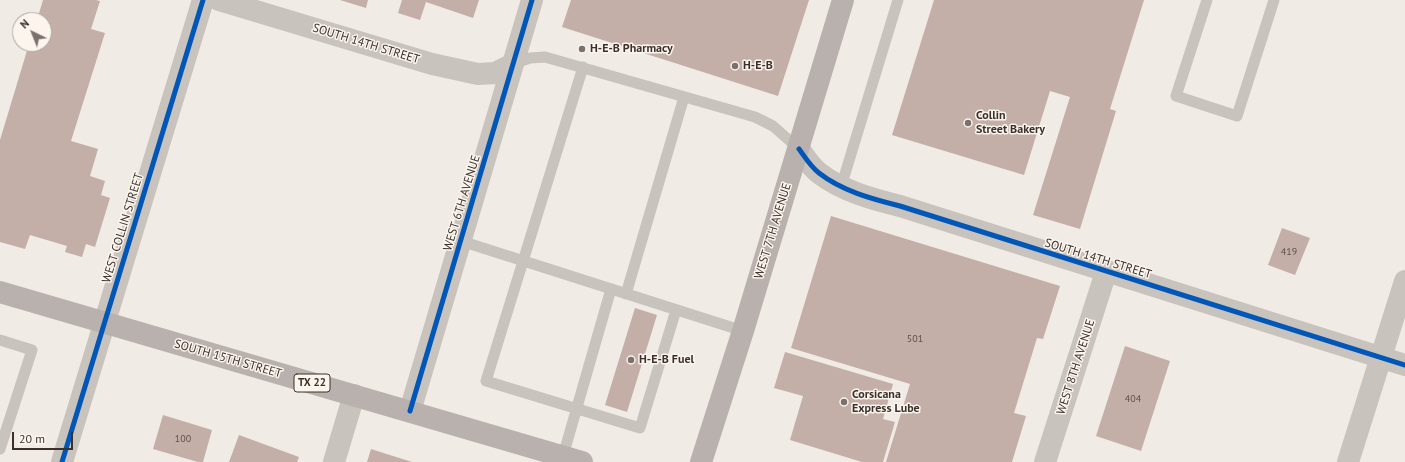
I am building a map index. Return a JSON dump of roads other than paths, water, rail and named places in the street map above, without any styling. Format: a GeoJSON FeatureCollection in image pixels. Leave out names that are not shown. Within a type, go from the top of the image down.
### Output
{"type":"FeatureCollection","features":[{"type":"Feature","properties":{"kind":"main road","name":"WEST 7TH AVENUE"},"geometry":{"type":"LineString","coordinates":[[701,462],[743,332],[843,0]]}},
{"type":"Feature","properties":{"kind":"main road","name":"TX 22"},"geometry":{"type":"LineString","coordinates":[[0,292],[104,323]]}},
{"type":"Feature","properties":{"kind":"main road","name":"SOUTH 15TH STREET"},"geometry":{"type":"LineString","coordinates":[[104,323],[572,459]]}},
{"type":"Feature","properties":{"kind":"street","name":"WEST COLLIN STREET"},"geometry":{"type":"LineString","coordinates":[[62,462],[202,0]]}},
{"type":"Feature","properties":{"kind":"street","name":"SOUTH 14TH STREET"},"geometry":{"type":"LineString","coordinates":[[220,0],[432,64],[478,74],[495,73],[513,64]]}},
{"type":"Feature","properties":{"kind":"street","name":"WEST 6TH AVENUE"},"geometry":{"type":"LineString","coordinates":[[410,412],[532,0]]}},
{"type":"Feature","properties":{"kind":"street","name":"SOUTH 14TH STREET"},"geometry":{"type":"LineString","coordinates":[[799,149],[819,173],[841,187],[864,196],[1405,365]]}},
{"type":"Feature","properties":{"kind":"street","name":"WEST 8TH AVENUE"},"geometry":{"type":"LineString","coordinates":[[1045,462],[1106,272]]}},
{"type":"Feature","properties":{"kind":"street"},"geometry":{"type":"LineString","coordinates":[[1348,462],[1405,281]]}},
{"type":"Feature","properties":{"kind":"street"},"geometry":{"type":"LineString","coordinates":[[334,462],[354,395]]}},
{"type":"Feature","properties":{"kind":"lane"},"geometry":{"type":"LineString","coordinates":[[841,187],[898,0]]}},
{"type":"Feature","properties":{"kind":"lane"},"geometry":{"type":"LineString","coordinates":[[1207,0],[1176,96],[1237,116],[1274,0]]}},
{"type":"Feature","properties":{"kind":"lane"},"geometry":{"type":"LineString","coordinates":[[513,64],[530,58],[545,57],[755,117],[773,126],[799,149]]}},
{"type":"Feature","properties":{"kind":"lane"},"geometry":{"type":"LineString","coordinates":[[583,67],[486,381],[640,428],[676,310]]}},
{"type":"Feature","properties":{"kind":"lane"},"geometry":{"type":"LineString","coordinates":[[626,294],[684,96]]}},
{"type":"Feature","properties":{"kind":"lane"},"geometry":{"type":"LineString","coordinates":[[461,241],[743,332]]}},
{"type":"Feature","properties":{"kind":"lane"},"geometry":{"type":"LineString","coordinates":[[572,459],[576,408],[611,289]]}},
{"type":"Feature","properties":{"kind":"lane"},"geometry":{"type":"LineString","coordinates":[[0,340],[32,350],[0,449]]}},
{"type":"Feature","properties":{"kind":"place","name":"H-E-B Pharmacy"},"geometry":{"type":"Point","coordinates":[582,49]}},
{"type":"Feature","properties":{"kind":"place","name":"H-E-B"},"geometry":{"type":"Point","coordinates":[735,66]}},
{"type":"Feature","properties":{"kind":"place","name":"Collin Street Bakery"},"geometry":{"type":"Point","coordinates":[968,123]}},
{"type":"Feature","properties":{"kind":"place","name":"H-E-B Fuel"},"geometry":{"type":"Point","coordinates":[631,360]}},
{"type":"Feature","properties":{"kind":"place","name":"Corsicana Express Lube"},"geometry":{"type":"Point","coordinates":[844,402]}}]}
